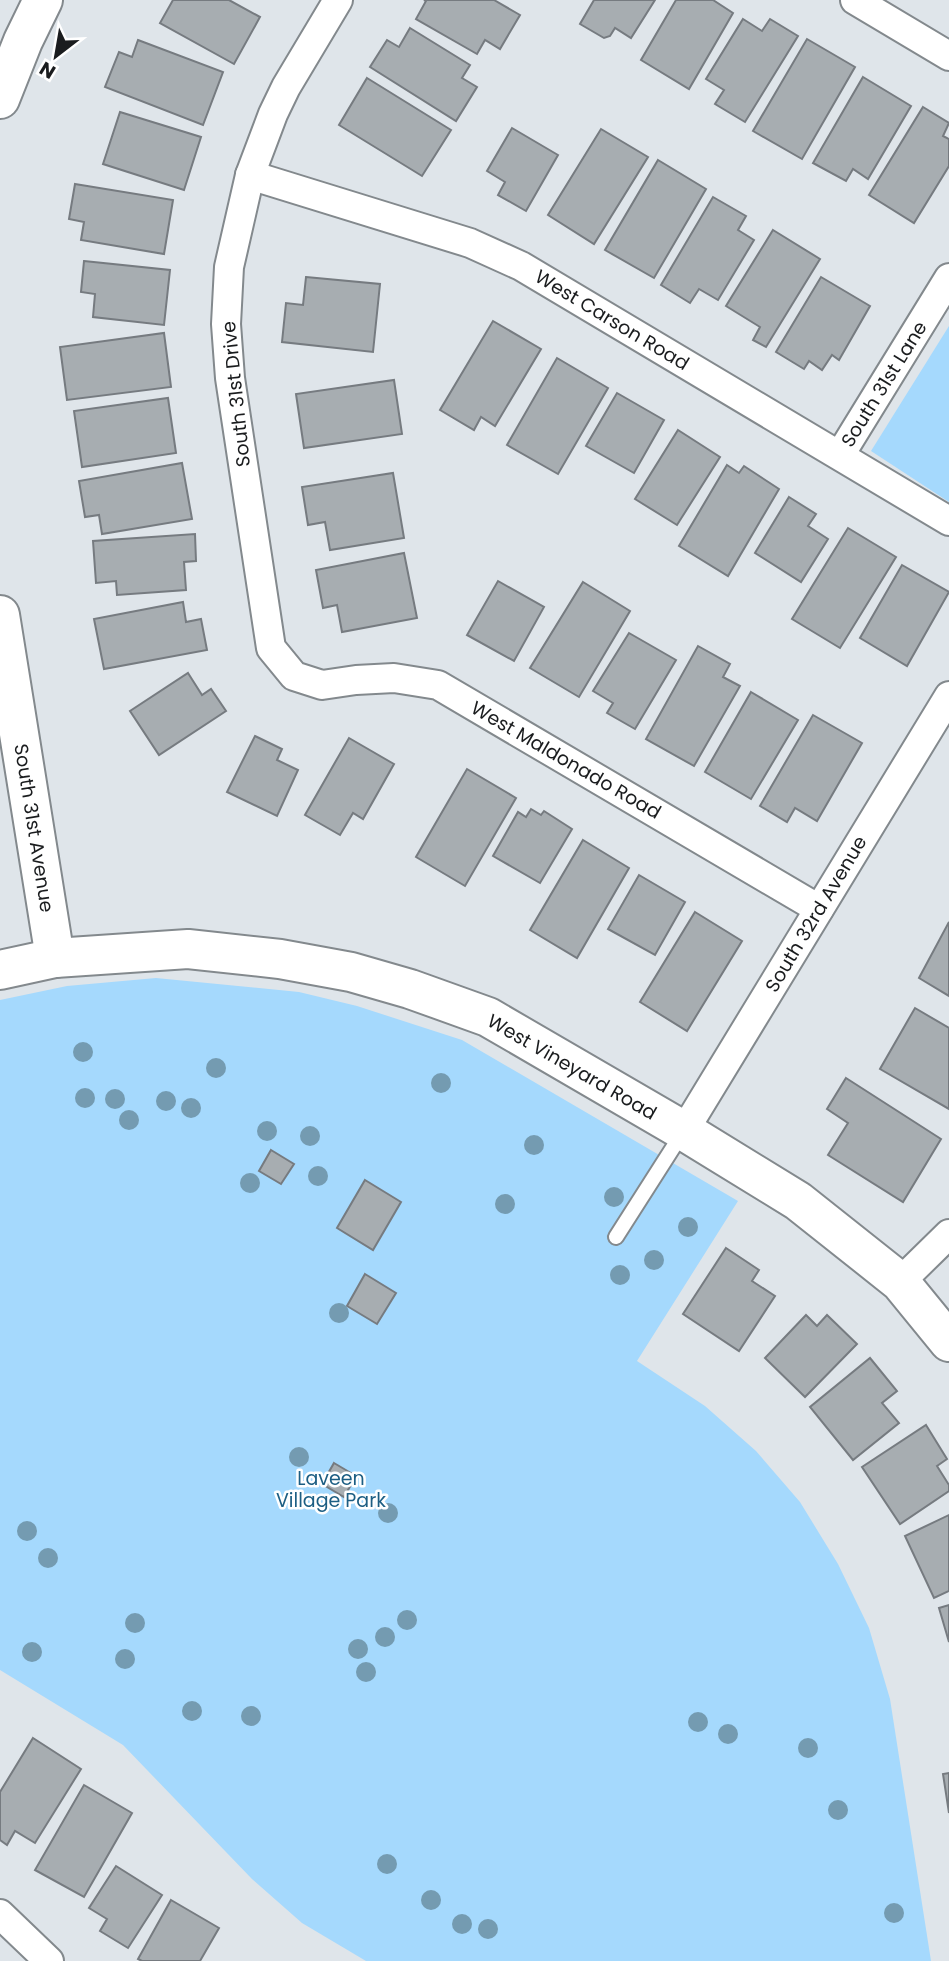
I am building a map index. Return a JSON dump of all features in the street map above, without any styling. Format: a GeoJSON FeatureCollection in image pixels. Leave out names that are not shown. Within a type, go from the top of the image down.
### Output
{"type":"FeatureCollection","features":[{"type":"Feature","properties":{"kind":"street"},"geometry":{"type":"LineString","coordinates":[[0,99],[43,0]]}},
{"type":"Feature","properties":{"kind":"street","name":"South 31st Drive"},"geometry":{"type":"LineString","coordinates":[[294,676],[271,648],[230,378],[226,324],[229,267],[250,175],[273,114],[338,0]]}},
{"type":"Feature","properties":{"kind":"street"},"geometry":{"type":"LineString","coordinates":[[855,0],[949,56]]}},
{"type":"Feature","properties":{"kind":"street","name":"West Carson Road"},"geometry":{"type":"LineString","coordinates":[[250,175],[470,243],[521,265],[949,521]]}},
{"type":"Feature","properties":{"kind":"street","name":"South 31st Lane"},"geometry":{"type":"LineString","coordinates":[[840,455],[949,278]]}},
{"type":"Feature","properties":{"kind":"street","name":"South 31st Avenue"},"geometry":{"type":"LineString","coordinates":[[0,615],[55,958]]}},
{"type":"Feature","properties":{"kind":"street","name":"West Maldonado Road"},"geometry":{"type":"LineString","coordinates":[[294,676],[322,685],[394,678],[438,685],[819,909]]}},
{"type":"Feature","properties":{"kind":"street","name":"South 32rd Avenue"},"geometry":{"type":"LineString","coordinates":[[684,1131],[949,696]]}},
{"type":"Feature","properties":{"kind":"street","name":"West Vineyard Road"},"geometry":{"type":"LineString","coordinates":[[0,970],[55,958],[188,949],[280,959],[351,972],[410,989],[488,1017],[798,1201],[900,1282],[949,1342]]}},
{"type":"Feature","properties":{"kind":"street"},"geometry":{"type":"LineString","coordinates":[[900,1282],[949,1234]]}},
{"type":"Feature","properties":{"kind":"street"},"geometry":{"type":"LineString","coordinates":[[0,1914],[49,1961]]}},
{"type":"Feature","properties":{"kind":"lane"},"geometry":{"type":"LineString","coordinates":[[616,1237],[684,1131]]}},
{"type":"Feature","properties":{"kind":"green space"},"geometry":{"type":"Polygon","coordinates":[[[949,326],[949,502],[871,451],[949,326]]]}},
{"type":"Feature","properties":{"kind":"green space","name":"Laveen Village Park"},"geometry":{"type":"Polygon","coordinates":[[[156,978],[299,992],[357,1006],[462,1040],[738,1201],[637,1361],[705,1406],[756,1451],[800,1502],[838,1564],[869,1628],[890,1699],[931,1961],[366,1961],[302,1923],[252,1879],[123,1745],[0,1670],[0,1000],[67,986],[156,978]]]}},
{"type":"Feature","properties":{"kind":"building"},"geometry":{"type":"Polygon","coordinates":[[[173,0],[229,0],[260,17],[234,64],[160,23],[173,0]]]}},
{"type":"Feature","properties":{"kind":"building"},"geometry":{"type":"Polygon","coordinates":[[[424,0],[494,0],[520,15],[500,49],[485,40],[477,54],[416,19],[426,1],[424,0]]]}},
{"type":"Feature","properties":{"kind":"building"},"geometry":{"type":"Polygon","coordinates":[[[594,0],[655,0],[631,38],[615,28],[610,36],[604,38],[580,24],[594,0]]]}},
{"type":"Feature","properties":{"kind":"building"},"geometry":{"type":"Polygon","coordinates":[[[676,0],[713,0],[733,13],[689,89],[641,60],[676,0]]]}},
{"type":"Feature","properties":{"kind":"building"},"geometry":{"type":"Polygon","coordinates":[[[743,19],[762,31],[770,19],[798,36],[745,122],[715,104],[724,90],[706,79],[743,19]]]}},
{"type":"Feature","properties":{"kind":"building"},"geometry":{"type":"Polygon","coordinates":[[[410,28],[470,65],[462,78],[477,87],[456,121],[370,67],[387,40],[399,47],[410,28]]]}},
{"type":"Feature","properties":{"kind":"building"},"geometry":{"type":"Polygon","coordinates":[[[807,39],[855,67],[802,159],[753,131],[807,39]]]}},
{"type":"Feature","properties":{"kind":"building"},"geometry":{"type":"Polygon","coordinates":[[[138,40],[223,72],[203,125],[105,87],[119,52],[132,57],[138,40]]]}},
{"type":"Feature","properties":{"kind":"building"},"geometry":{"type":"Polygon","coordinates":[[[863,77],[911,106],[868,179],[853,169],[846,181],[813,163],[863,77]]]}},
{"type":"Feature","properties":{"kind":"building"},"geometry":{"type":"Polygon","coordinates":[[[367,78],[451,130],[422,176],[339,125],[367,78]]]}},
{"type":"Feature","properties":{"kind":"building"},"geometry":{"type":"Polygon","coordinates":[[[923,107],[949,123],[943,136],[949,139],[949,166],[914,223],[869,195],[923,107]]]}},
{"type":"Feature","properties":{"kind":"building"},"geometry":{"type":"Polygon","coordinates":[[[120,112],[201,137],[184,190],[103,164],[120,112]]]}},
{"type":"Feature","properties":{"kind":"building"},"geometry":{"type":"Polygon","coordinates":[[[512,128],[558,155],[526,211],[498,195],[505,182],[487,171],[512,128]]]}},
{"type":"Feature","properties":{"kind":"building"},"geometry":{"type":"Polygon","coordinates":[[[601,129],[648,157],[594,244],[548,215],[601,129]]]}},
{"type":"Feature","properties":{"kind":"building"},"geometry":{"type":"Polygon","coordinates":[[[658,160],[706,189],[654,278],[605,250],[658,160]]]}},
{"type":"Feature","properties":{"kind":"building"},"geometry":{"type":"Polygon","coordinates":[[[75,184],[173,200],[164,254],[81,240],[84,222],[69,219],[75,184]]]}},
{"type":"Feature","properties":{"kind":"building"},"geometry":{"type":"Polygon","coordinates":[[[713,197],[746,216],[738,230],[754,240],[718,300],[699,289],[690,303],[661,285],[713,197]]]}},
{"type":"Feature","properties":{"kind":"building"},"geometry":{"type":"Polygon","coordinates":[[[773,230],[820,259],[766,347],[753,340],[760,327],[726,306],[773,230]]]}},
{"type":"Feature","properties":{"kind":"building"},"geometry":{"type":"Polygon","coordinates":[[[84,261],[170,270],[164,325],[93,317],[95,294],[81,292],[84,261]]]}},
{"type":"Feature","properties":{"kind":"building"},"geometry":{"type":"Polygon","coordinates":[[[306,277],[380,284],[373,352],[282,342],[286,303],[303,305],[306,277]]]}},
{"type":"Feature","properties":{"kind":"building"},"geometry":{"type":"Polygon","coordinates":[[[821,277],[870,306],[839,360],[832,355],[822,370],[809,361],[804,369],[776,352],[821,277]]]}},
{"type":"Feature","properties":{"kind":"building"},"geometry":{"type":"Polygon","coordinates":[[[493,321],[541,349],[495,426],[481,417],[474,430],[440,410],[493,321]]]}},
{"type":"Feature","properties":{"kind":"building"},"geometry":{"type":"Polygon","coordinates":[[[164,333],[171,387],[67,400],[60,347],[164,333]]]}},
{"type":"Feature","properties":{"kind":"building"},"geometry":{"type":"Polygon","coordinates":[[[557,358],[608,388],[558,474],[507,445],[557,358]]]}},
{"type":"Feature","properties":{"kind":"building"},"geometry":{"type":"Polygon","coordinates":[[[394,380],[402,434],[304,448],[296,394],[394,380]]]}},
{"type":"Feature","properties":{"kind":"building"},"geometry":{"type":"Polygon","coordinates":[[[617,393],[664,420],[634,473],[586,446],[617,393]]]}},
{"type":"Feature","properties":{"kind":"building"},"geometry":{"type":"Polygon","coordinates":[[[168,398],[176,453],[82,467],[74,411],[168,398]]]}},
{"type":"Feature","properties":{"kind":"building"},"geometry":{"type":"Polygon","coordinates":[[[678,430],[720,457],[677,525],[635,499],[678,430]]]}},
{"type":"Feature","properties":{"kind":"building"},"geometry":{"type":"Polygon","coordinates":[[[182,463],[192,519],[102,534],[99,515],[85,517],[79,481],[182,463]]]}},
{"type":"Feature","properties":{"kind":"building"},"geometry":{"type":"Polygon","coordinates":[[[727,465],[739,473],[744,466],[779,489],[728,576],[679,546],[727,465]]]}},
{"type":"Feature","properties":{"kind":"building"},"geometry":{"type":"Polygon","coordinates":[[[393,473],[404,538],[330,550],[325,522],[308,525],[302,487],[393,473]]]}},
{"type":"Feature","properties":{"kind":"building"},"geometry":{"type":"Polygon","coordinates":[[[789,497],[816,514],[808,526],[828,539],[801,582],[755,553],[789,497]]]}},
{"type":"Feature","properties":{"kind":"building"},"geometry":{"type":"Polygon","coordinates":[[[848,528],[896,557],[840,648],[792,619],[848,528]]]}},
{"type":"Feature","properties":{"kind":"building"},"geometry":{"type":"Polygon","coordinates":[[[195,534],[196,561],[184,562],[186,590],[117,595],[116,581],[96,583],[93,541],[195,534]]]}},
{"type":"Feature","properties":{"kind":"building"},"geometry":{"type":"Polygon","coordinates":[[[404,553],[417,618],[342,632],[337,605],[323,608],[316,570],[404,553]]]}},
{"type":"Feature","properties":{"kind":"building"},"geometry":{"type":"Polygon","coordinates":[[[902,565],[949,592],[907,666],[860,638],[902,565]]]}},
{"type":"Feature","properties":{"kind":"building"},"geometry":{"type":"Polygon","coordinates":[[[498,581],[544,607],[514,661],[467,635],[498,581]]]}},
{"type":"Feature","properties":{"kind":"building"},"geometry":{"type":"Polygon","coordinates":[[[583,582],[630,611],[579,697],[530,668],[583,582]]]}},
{"type":"Feature","properties":{"kind":"building"},"geometry":{"type":"Polygon","coordinates":[[[183,602],[186,622],[201,619],[207,650],[104,669],[94,619],[183,602]]]}},
{"type":"Feature","properties":{"kind":"building"},"geometry":{"type":"Polygon","coordinates":[[[629,633],[676,660],[635,729],[607,713],[613,703],[593,691],[629,633]]]}},
{"type":"Feature","properties":{"kind":"building"},"geometry":{"type":"Polygon","coordinates":[[[698,646],[730,664],[723,677],[740,686],[694,766],[646,739],[698,646]]]}},
{"type":"Feature","properties":{"kind":"building"},"geometry":{"type":"Polygon","coordinates":[[[188,673],[202,695],[211,689],[226,711],[159,755],[130,711],[188,673]]]}},
{"type":"Feature","properties":{"kind":"building"},"geometry":{"type":"Polygon","coordinates":[[[751,692],[798,720],[751,799],[705,772],[751,692]]]}},
{"type":"Feature","properties":{"kind":"building"},"geometry":{"type":"Polygon","coordinates":[[[813,715],[862,743],[817,821],[795,808],[787,822],[760,806],[813,715]]]}},
{"type":"Feature","properties":{"kind":"building"},"geometry":{"type":"Polygon","coordinates":[[[255,736],[282,749],[277,760],[298,770],[277,816],[227,792],[255,736]]]}},
{"type":"Feature","properties":{"kind":"building"},"geometry":{"type":"Polygon","coordinates":[[[349,738],[394,764],[363,819],[353,813],[340,835],[305,815],[349,738]]]}},
{"type":"Feature","properties":{"kind":"building"},"geometry":{"type":"Polygon","coordinates":[[[467,769],[516,798],[465,886],[416,857],[467,769]]]}},
{"type":"Feature","properties":{"kind":"building"},"geometry":{"type":"Polygon","coordinates":[[[531,809],[541,815],[544,811],[572,829],[540,883],[493,856],[518,812],[526,817],[531,809]]]}},
{"type":"Feature","properties":{"kind":"building"},"geometry":{"type":"Polygon","coordinates":[[[583,840],[629,868],[577,958],[530,930],[583,840]]]}},
{"type":"Feature","properties":{"kind":"building"},"geometry":{"type":"Polygon","coordinates":[[[639,875],[685,902],[655,955],[608,929],[639,875]]]}},
{"type":"Feature","properties":{"kind":"building"},"geometry":{"type":"Polygon","coordinates":[[[695,912],[742,941],[687,1031],[640,1002],[695,912]]]}},
{"type":"Feature","properties":{"kind":"building"},"geometry":{"type":"Polygon","coordinates":[[[949,922],[949,996],[919,978],[949,922]]]}},
{"type":"Feature","properties":{"kind":"building"},"geometry":{"type":"Polygon","coordinates":[[[915,1008],[949,1028],[949,1109],[880,1069],[915,1008]]]}},
{"type":"Feature","properties":{"kind":"building"},"geometry":{"type":"Polygon","coordinates":[[[846,1078],[941,1139],[903,1202],[828,1155],[848,1123],[827,1109],[846,1078]]]}},
{"type":"Feature","properties":{"kind":"building"},"geometry":{"type":"Polygon","coordinates":[[[271,1150],[294,1164],[281,1184],[259,1171],[271,1150]]]}},
{"type":"Feature","properties":{"kind":"building"},"geometry":{"type":"Polygon","coordinates":[[[365,1180],[401,1202],[373,1250],[337,1228],[365,1180]]]}},
{"type":"Feature","properties":{"kind":"building"},"geometry":{"type":"Polygon","coordinates":[[[726,1248],[759,1270],[752,1281],[775,1296],[739,1351],[683,1314],[726,1248]]]}},
{"type":"Feature","properties":{"kind":"building"},"geometry":{"type":"Polygon","coordinates":[[[365,1274],[396,1293],[377,1324],[347,1306],[365,1274]]]}},
{"type":"Feature","properties":{"kind":"building"},"geometry":{"type":"Polygon","coordinates":[[[806,1315],[817,1326],[827,1315],[857,1344],[805,1397],[765,1358],[806,1315]]]}},
{"type":"Feature","properties":{"kind":"building"},"geometry":{"type":"Polygon","coordinates":[[[870,1358],[897,1391],[882,1403],[899,1423],[853,1460],[810,1407],[870,1358]]]}},
{"type":"Feature","properties":{"kind":"building"},"geometry":{"type":"Polygon","coordinates":[[[926,1425],[947,1459],[937,1466],[949,1485],[949,1491],[900,1524],[862,1467],[926,1425]]]}},
{"type":"Feature","properties":{"kind":"building"},"geometry":{"type":"Polygon","coordinates":[[[334,1463],[356,1476],[344,1497],[322,1484],[334,1463]]]}},
{"type":"Feature","properties":{"kind":"building"},"geometry":{"type":"Polygon","coordinates":[[[949,1515],[949,1591],[934,1598],[905,1536],[949,1515]]]}},
{"type":"Feature","properties":{"kind":"building"},"geometry":{"type":"Polygon","coordinates":[[[949,1605],[949,1642],[939,1608],[949,1605]]]}},
{"type":"Feature","properties":{"kind":"building"},"geometry":{"type":"Polygon","coordinates":[[[33,1738],[81,1769],[35,1843],[15,1831],[7,1845],[0,1840],[0,1792],[33,1738]]]}},
{"type":"Feature","properties":{"kind":"building"},"geometry":{"type":"Polygon","coordinates":[[[949,1773],[949,1813],[943,1774],[949,1773]]]}},
{"type":"Feature","properties":{"kind":"building"},"geometry":{"type":"Polygon","coordinates":[[[84,1785],[132,1813],[84,1897],[35,1870],[84,1785]]]}},
{"type":"Feature","properties":{"kind":"building"},"geometry":{"type":"Polygon","coordinates":[[[116,1866],[162,1895],[128,1948],[100,1931],[107,1919],[89,1908],[116,1866]]]}},
{"type":"Feature","properties":{"kind":"building"},"geometry":{"type":"Polygon","coordinates":[[[171,1900],[219,1928],[200,1961],[138,1959],[171,1900]]]}}]}
